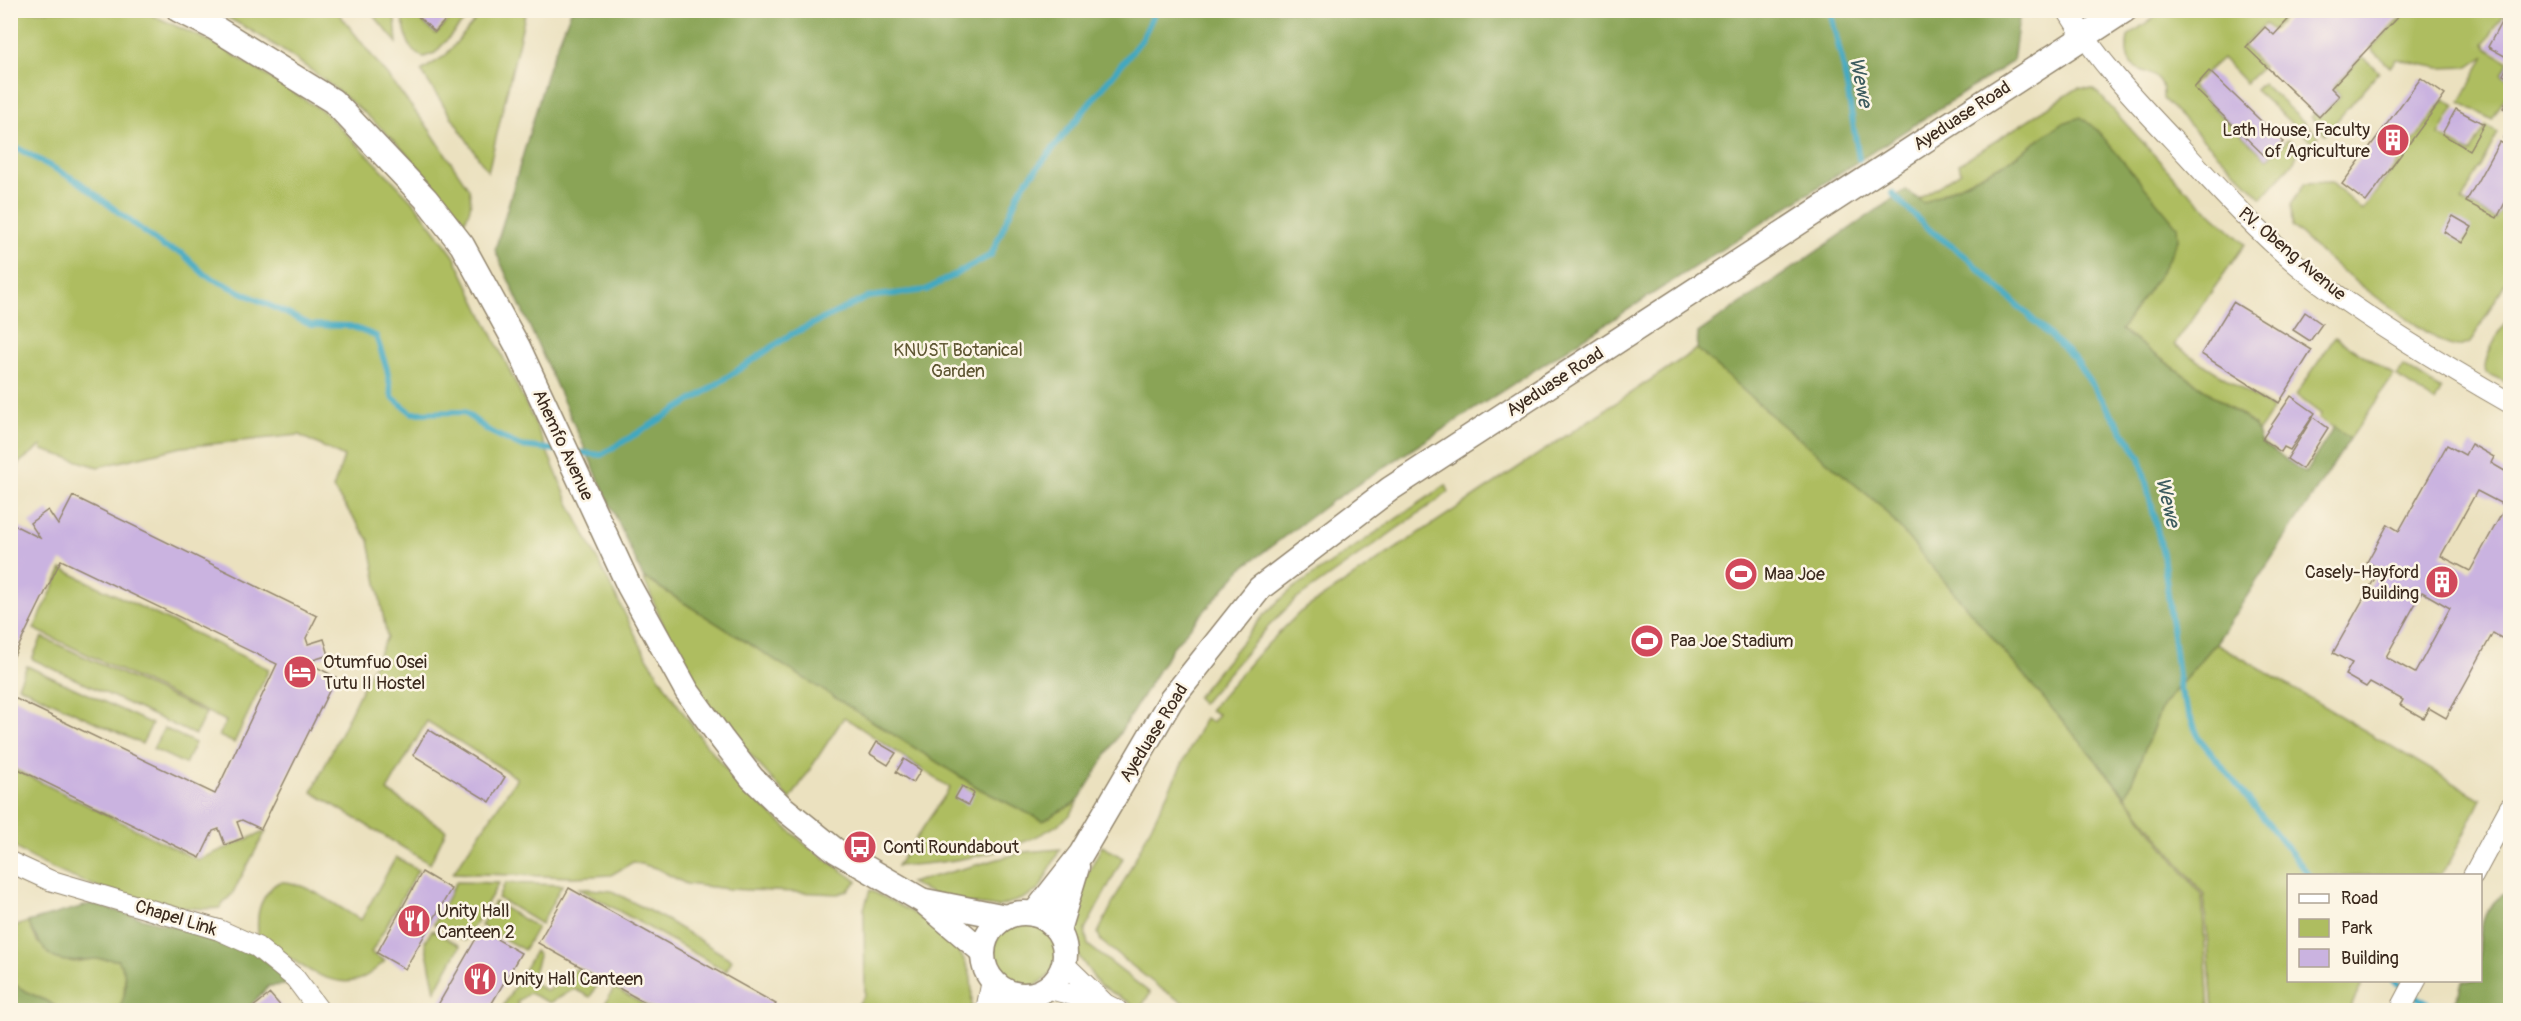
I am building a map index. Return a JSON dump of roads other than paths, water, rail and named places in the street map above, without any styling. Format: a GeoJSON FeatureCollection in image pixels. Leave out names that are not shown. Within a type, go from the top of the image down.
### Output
{"type":"FeatureCollection","features":[{"type":"Feature","properties":{"kind":"street","name":"Ahemfo Avenue"},"geometry":{"type":"LineString","coordinates":[[179,10],[215,28],[333,101],[426,199],[462,245],[518,347],[629,586],[687,691],[752,778],[783,808],[836,850],[923,901],[983,952]]}},
{"type":"Feature","properties":{"kind":"street","name":"P.V. Obeng Avenue"},"geometry":{"type":"LineString","coordinates":[[2067,10],[2083,37],[2112,75],[2255,227],[2329,290],[2459,374],[2511,403]]}},
{"type":"Feature","properties":{"kind":"street","name":"Ayeduase Road"},"geometry":{"type":"LineString","coordinates":[[1034,914],[1081,854],[1171,700],[1260,588],[1390,489],[2125,10]]}},
{"type":"Feature","properties":{"kind":"street"},"geometry":{"type":"LineString","coordinates":[[2474,874],[2511,807]]}},
{"type":"Feature","properties":{"kind":"street","name":"Ayeduase Road"},"geometry":{"type":"LineString","coordinates":[[1058,930],[1081,854]]}},
{"type":"Feature","properties":{"kind":"street","name":"Chapel Link"},"geometry":{"type":"LineString","coordinates":[[10,862],[49,880],[219,930],[257,947],[295,978],[319,1011]]}},
{"type":"Feature","properties":{"kind":"street","name":"Ahemfo Avenue"},"geometry":{"type":"LineString","coordinates":[[923,901],[1006,917]]}},
{"type":"Feature","properties":{"kind":"street"},"geometry":{"type":"LineString","coordinates":[[1019,913],[1034,914],[1047,920],[1058,930],[1065,946],[1064,963],[1058,977],[1047,988],[1010,1003],[1004,990],[992,981],[985,967],[983,952],[986,938],[994,925],[1006,917],[1019,913]]}},
{"type":"Feature","properties":{"kind":"street"},"geometry":{"type":"LineString","coordinates":[[1064,963],[1111,1007]]}},
{"type":"Feature","properties":{"kind":"street"},"geometry":{"type":"LineString","coordinates":[[986,1011],[992,981]]}},
{"type":"Feature","properties":{"kind":"street"},"geometry":{"type":"LineString","coordinates":[[2400,1011],[2415,982]]}},
{"type":"Feature","properties":{"kind":"street"},"geometry":{"type":"LineString","coordinates":[[1047,988],[1111,1007]]}},
{"type":"Feature","properties":{"kind":"waterway"},"geometry":{"type":"LineString","coordinates":[[574,452],[601,455],[699,396],[790,335],[868,297],[926,290],[991,255],[1021,188],[1142,39],[1156,10]]}},
{"type":"Feature","properties":{"kind":"waterway","name":"Wewe"},"geometry":{"type":"LineString","coordinates":[[1830,10],[1844,69],[1859,159]]}},
{"type":"Feature","properties":{"kind":"waterway"},"geometry":{"type":"LineString","coordinates":[[10,144],[79,182],[164,247],[182,253],[205,275],[311,325],[350,326],[376,336],[387,369],[392,397],[412,413],[464,412],[489,431],[520,446],[558,450]]}},
{"type":"Feature","properties":{"kind":"waterway","name":"Wewe"},"geometry":{"type":"LineString","coordinates":[[1892,193],[1926,227],[1965,256],[2075,359],[2140,457],[2163,554],[2180,692],[2199,738],[2308,874]]}},
{"type":"Feature","properties":{"kind":"waterway","name":"Wewe"},"geometry":{"type":"LineString","coordinates":[[2396,982],[2436,1010]]}},
{"type":"Feature","properties":{"kind":"place","name":"Lath House, Faculty of Agriculture"},"geometry":{"type":"Point","coordinates":[2393,140]}},
{"type":"Feature","properties":{"kind":"place","name":"Maa Joe"},"geometry":{"type":"Point","coordinates":[1741,574]}},
{"type":"Feature","properties":{"kind":"place","name":"Casely-Hayford Building"},"geometry":{"type":"Point","coordinates":[2442,582]}},
{"type":"Feature","properties":{"kind":"place","name":"Paa Joe Stadium"},"geometry":{"type":"Point","coordinates":[1647,641]}},
{"type":"Feature","properties":{"kind":"place","name":"Otumfuo Osei Tutu II Hostel"},"geometry":{"type":"Point","coordinates":[300,672]}},
{"type":"Feature","properties":{"kind":"place","name":"Conti Roundabout"},"geometry":{"type":"Point","coordinates":[860,847]}},
{"type":"Feature","properties":{"kind":"place","name":"Unity Hall Canteen 2"},"geometry":{"type":"Point","coordinates":[414,921]}},
{"type":"Feature","properties":{"kind":"place","name":"Unity Hall Canteen"},"geometry":{"type":"Point","coordinates":[480,979]}},
{"type":"Feature","properties":{"kind":"park label","name":"KNUST Botanical Garden"},"geometry":{"type":"Point","coordinates":[958,360]}}]}
